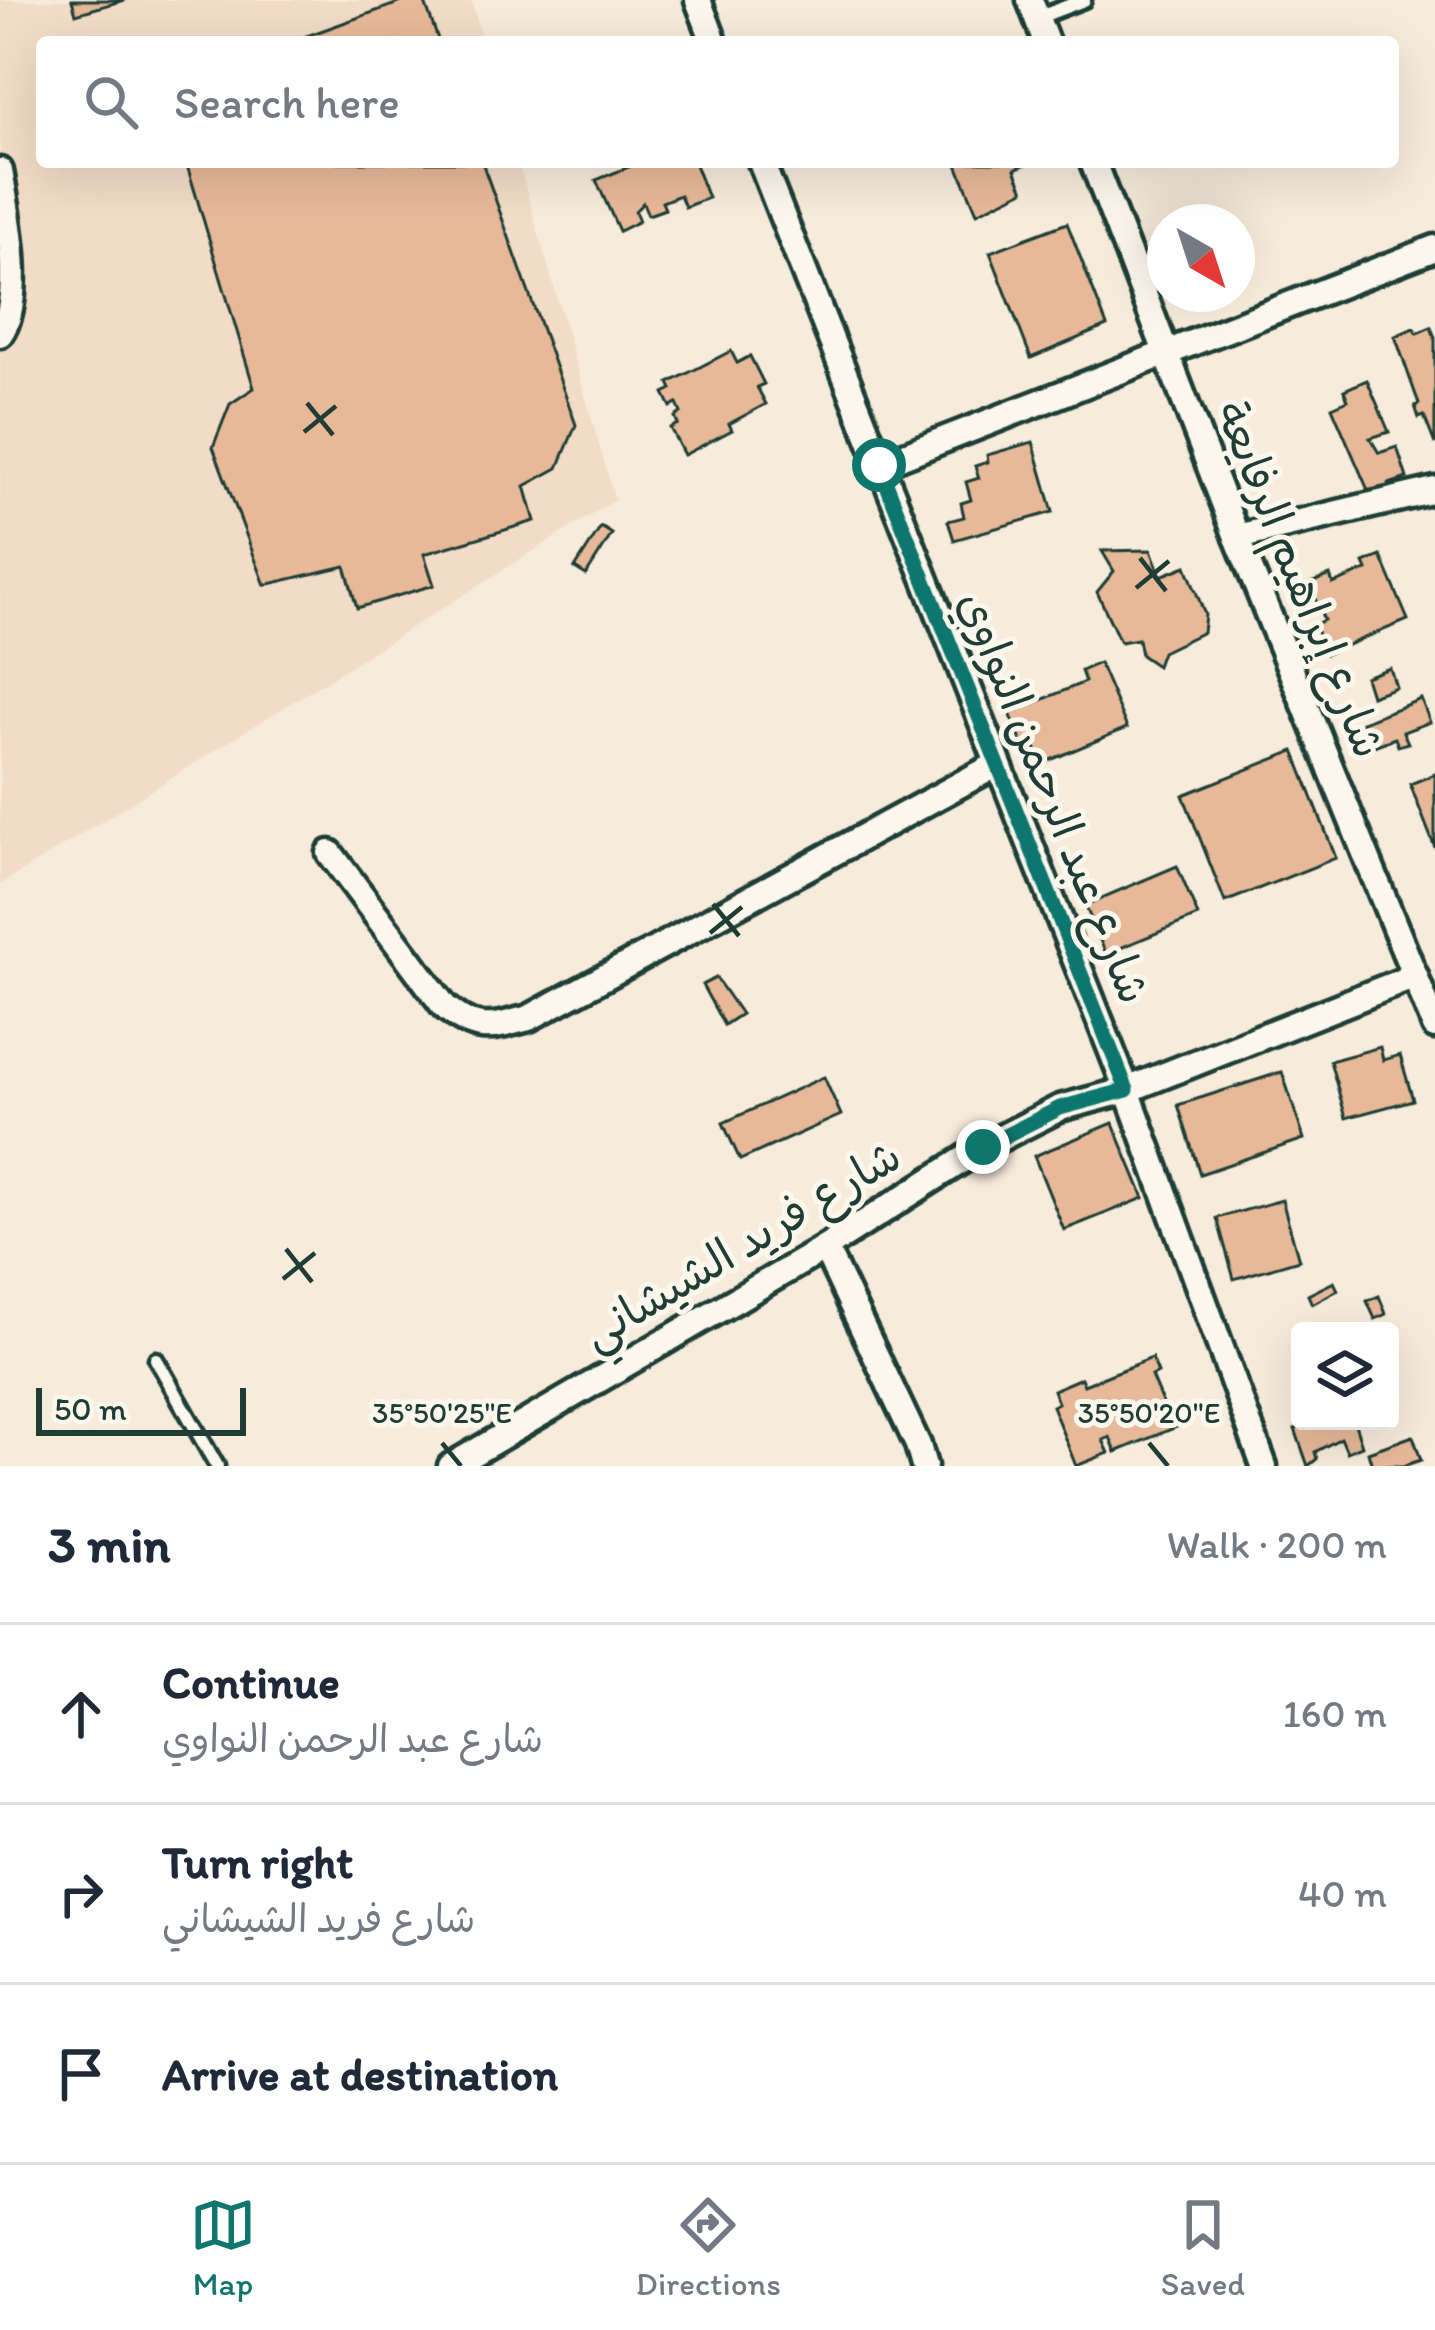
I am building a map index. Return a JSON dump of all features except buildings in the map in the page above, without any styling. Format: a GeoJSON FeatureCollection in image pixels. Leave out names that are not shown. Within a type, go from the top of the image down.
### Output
{"type":"FeatureCollection","features":[{"type":"Feature","properties":{"kind":"street"},"geometry":{"type":"LineString","coordinates":[[698,0],[712,36]]}},
{"type":"Feature","properties":{"kind":"street","name":"شارع عبد الرحمن النواوي"},"geometry":{"type":"LineString","coordinates":[[763,168],[1127,1090],[1264,1466]]}},
{"type":"Feature","properties":{"kind":"street","name":"شارع إبراهيم الرفايعة"},"geometry":{"type":"LineString","coordinates":[[1095,168],[1237,537],[1435,1026]]}},
{"type":"Feature","properties":{"kind":"street"},"geometry":{"type":"LineString","coordinates":[[0,171],[12,268],[10,306],[0,334]]}},
{"type":"Feature","properties":{"kind":"street"},"geometry":{"type":"LineString","coordinates":[[879,465],[1435,248]]}},
{"type":"Feature","properties":{"kind":"street"},"geometry":{"type":"LineString","coordinates":[[1237,537],[1435,490]]}},
{"type":"Feature","properties":{"kind":"street"},"geometry":{"type":"LineString","coordinates":[[330,854],[445,1006],[465,1025],[493,1028],[529,1018],[996,765]]}},
{"type":"Feature","properties":{"kind":"street","name":"شارع فريد الشيشاني"},"geometry":{"type":"LineString","coordinates":[[455,1465],[825,1248],[983,1147],[1060,1108],[1127,1090],[1415,976]]}},
{"type":"Feature","properties":{"kind":"street"},"geometry":{"type":"LineString","coordinates":[[825,1248],[924,1466]]}},
{"type":"Feature","properties":{"kind":"lane"},"geometry":{"type":"LineString","coordinates":[[1033,9],[1084,0]]}},
{"type":"Feature","properties":{"kind":"lane"},"geometry":{"type":"LineString","coordinates":[[156,1359],[217,1466]]}},
{"type":"Feature","properties":{"kind":"shaded area"},"geometry":{"type":"Polygon","coordinates":[[[0,0],[471,0],[481,36],[36,36],[36,168],[520,168],[615,500],[0,885],[0,0]]]}},
{"type":"Feature","properties":{"kind":"route"},"geometry":{"type":"LineString","coordinates":[[879,465],[1127,1090],[1060,1108],[983,1147]]}}]}
